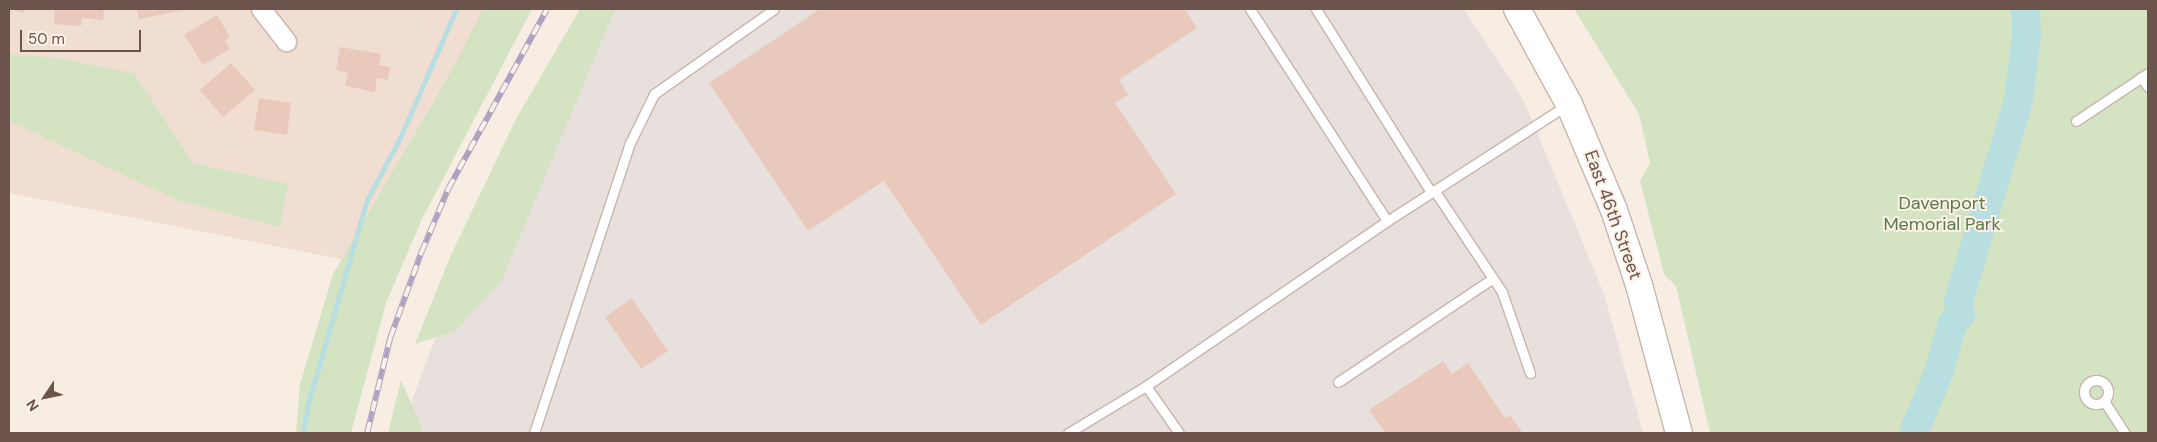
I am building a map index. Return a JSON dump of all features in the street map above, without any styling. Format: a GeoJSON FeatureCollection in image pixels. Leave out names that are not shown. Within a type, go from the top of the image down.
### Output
{"type":"FeatureCollection","features":[{"type":"Feature","properties":{"kind":"street"},"geometry":{"type":"LineString","coordinates":[[261,9],[286,41]]}},
{"type":"Feature","properties":{"kind":"street","name":"East 46th Street"},"geometry":{"type":"LineString","coordinates":[[1517,9],[1569,104],[1614,210],[1639,285],[1679,433]]}},
{"type":"Feature","properties":{"kind":"lane"},"geometry":{"type":"LineString","coordinates":[[534,433],[630,143],[654,94],[774,9]]}},
{"type":"Feature","properties":{"kind":"lane"},"geometry":{"type":"LineString","coordinates":[[1250,9],[1387,221]]}},
{"type":"Feature","properties":{"kind":"lane"},"geometry":{"type":"LineString","coordinates":[[1316,9],[1433,191],[1502,292],[1530,373]]}},
{"type":"Feature","properties":{"kind":"lane"},"geometry":{"type":"LineString","coordinates":[[2076,121],[2145,75],[2148,87]]}},
{"type":"Feature","properties":{"kind":"lane"},"geometry":{"type":"LineString","coordinates":[[1068,433],[1146,386],[1387,221],[1569,104]]}},
{"type":"Feature","properties":{"kind":"lane"},"geometry":{"type":"LineString","coordinates":[[1338,382],[1492,279]]}},
{"type":"Feature","properties":{"kind":"lane"},"geometry":{"type":"LineString","coordinates":[[1146,386],[1178,433]]}},
{"type":"Feature","properties":{"kind":"lane"},"geometry":{"type":"LineString","coordinates":[[2104,401],[2125,433]]}},
{"type":"Feature","properties":{"kind":"shaded area"},"geometry":{"type":"Polygon","coordinates":[[[9,9],[512,9],[365,264],[9,193],[9,9]]]}},
{"type":"Feature","properties":{"kind":"shaded area"},"geometry":{"type":"Polygon","coordinates":[[[592,9],[1464,9],[1524,101],[1604,294],[1643,433],[408,433],[413,397],[491,192],[592,9]]]}},
{"type":"Feature","properties":{"kind":"green space"},"geometry":{"type":"Polygon","coordinates":[[[483,9],[532,9],[422,219],[386,303],[351,433],[296,433],[300,384],[333,274],[452,70],[483,9]]]}},
{"type":"Feature","properties":{"kind":"green space"},"geometry":{"type":"Polygon","coordinates":[[[580,9],[615,9],[501,282],[455,331],[415,344],[450,257],[516,119],[580,9]]]}},
{"type":"Feature","properties":{"kind":"green space","name":"Davenport Memorial Park"},"geometry":{"type":"Polygon","coordinates":[[[1574,9],[2148,9],[2148,433],[1710,433],[1676,286],[1664,274],[1640,181],[1650,163],[1639,114],[1574,9]]]}},
{"type":"Feature","properties":{"kind":"green space"},"geometry":{"type":"Polygon","coordinates":[[[9,54],[56,58],[134,73],[193,163],[288,184],[280,227],[177,200],[9,121],[9,54]]]}},
{"type":"Feature","properties":{"kind":"green space"},"geometry":{"type":"Polygon","coordinates":[[[401,380],[424,433],[388,433],[401,380]]]}},
{"type":"Feature","properties":{"kind":"building"},"geometry":{"type":"Polygon","coordinates":[[[9,9],[25,9],[24,13],[9,9]]]}},
{"type":"Feature","properties":{"kind":"building"},"geometry":{"type":"Polygon","coordinates":[[[55,9],[104,9],[103,20],[82,18],[81,26],[54,24],[55,9]]]}},
{"type":"Feature","properties":{"kind":"building"},"geometry":{"type":"Polygon","coordinates":[[[137,9],[184,9],[184,10],[139,19],[137,9]]]}},
{"type":"Feature","properties":{"kind":"building"},"geometry":{"type":"Polygon","coordinates":[[[820,9],[1185,9],[1197,28],[1119,80],[1128,95],[1115,103],[1176,194],[981,325],[884,181],[808,231],[709,83],[820,9]]]}},
{"type":"Feature","properties":{"kind":"building"},"geometry":{"type":"Polygon","coordinates":[[[217,15],[230,37],[225,40],[230,49],[203,65],[184,35],[217,15]]]}},
{"type":"Feature","properties":{"kind":"building"},"geometry":{"type":"Polygon","coordinates":[[[340,47],[381,54],[379,65],[390,67],[388,80],[377,78],[375,92],[345,86],[348,73],[336,70],[340,47]]]}},
{"type":"Feature","properties":{"kind":"building"},"geometry":{"type":"Polygon","coordinates":[[[231,63],[255,90],[223,117],[200,90],[231,63]]]}},
{"type":"Feature","properties":{"kind":"building"},"geometry":{"type":"Polygon","coordinates":[[[259,98],[291,103],[287,135],[254,130],[259,98]]]}},
{"type":"Feature","properties":{"kind":"building"},"geometry":{"type":"Polygon","coordinates":[[[632,298],[668,351],[641,369],[605,317],[632,298]]]}},
{"type":"Feature","properties":{"kind":"building"},"geometry":{"type":"Polygon","coordinates":[[[1443,361],[1452,374],[1468,363],[1505,418],[1510,415],[1522,432],[1385,433],[1369,410],[1443,361]]]}},
{"type":"Feature","properties":{"kind":"waterway"},"geometry":{"type":"LineString","coordinates":[[303,433],[308,404],[367,200],[400,138],[456,9]]}},
{"type":"Feature","properties":{"kind":"waterway"},"geometry":{"type":"LineString","coordinates":[[1913,433],[1938,372],[1952,323],[1960,314],[1958,301],[2018,100],[2026,35],[2025,9]]}},
{"type":"Feature","properties":{"kind":"railway"},"geometry":{"type":"LineString","coordinates":[[367,433],[390,338],[421,253],[448,189],[547,9]]}}]}
